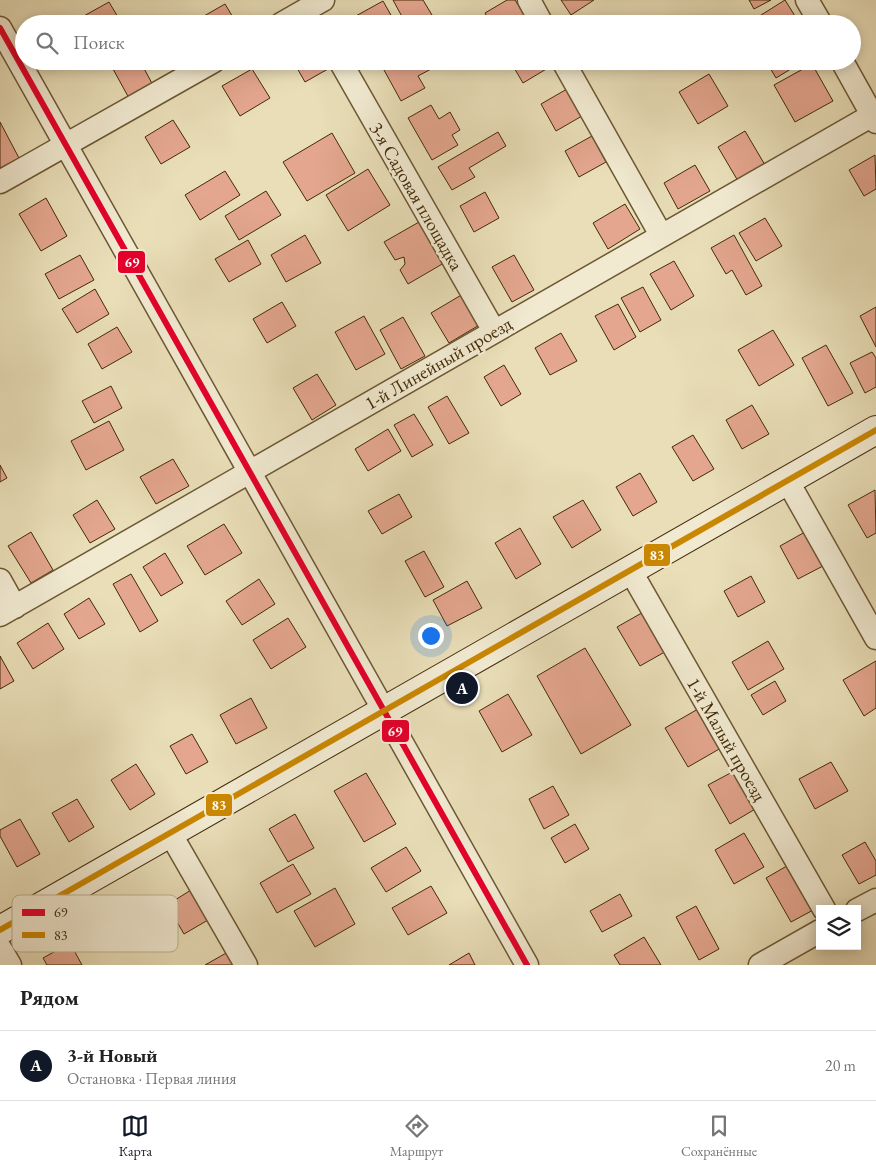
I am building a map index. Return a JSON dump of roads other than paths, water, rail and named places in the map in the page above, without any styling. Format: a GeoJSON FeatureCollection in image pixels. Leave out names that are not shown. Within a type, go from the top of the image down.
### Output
{"type":"FeatureCollection","features":[{"type":"Feature","properties":{"kind":"main road"},"geometry":{"type":"LineString","coordinates":[[61,895],[876,430]]}},
{"type":"Feature","properties":{"kind":"main road"},"geometry":{"type":"LineString","coordinates":[[0,930],[12,923]]}},
{"type":"Feature","properties":{"kind":"street"},"geometry":{"type":"LineString","coordinates":[[529,0],[537,15]]}},
{"type":"Feature","properties":{"kind":"street"},"geometry":{"type":"LineString","coordinates":[[807,0],[816,15]]}},
{"type":"Feature","properties":{"kind":"street"},"geometry":{"type":"LineString","coordinates":[[304,15],[317,10]]}},
{"type":"Feature","properties":{"kind":"street"},"geometry":{"type":"LineString","coordinates":[[0,28],[15,55]]}},
{"type":"Feature","properties":{"kind":"street"},"geometry":{"type":"LineString","coordinates":[[24,70],[527,965]]}},
{"type":"Feature","properties":{"kind":"street"},"geometry":{"type":"LineString","coordinates":[[0,182],[198,70]]}},
{"type":"Feature","properties":{"kind":"street","name":"3-я Садовая площадка"},"geometry":{"type":"LineString","coordinates":[[345,70],[494,331]]}},
{"type":"Feature","properties":{"kind":"street"},"geometry":{"type":"LineString","coordinates":[[568,70],[661,235]]}},
{"type":"Feature","properties":{"kind":"street"},"geometry":{"type":"LineString","coordinates":[[847,70],[875,117]]}},
{"type":"Feature","properties":{"kind":"street","name":"1-й Линейный проезд"},"geometry":{"type":"LineString","coordinates":[[7,611],[661,235],[875,117]]}},
{"type":"Feature","properties":{"kind":"street"},"geometry":{"type":"LineString","coordinates":[[787,480],[876,638]]}},
{"type":"Feature","properties":{"kind":"street","name":"1-й Малый проезд"},"geometry":{"type":"LineString","coordinates":[[630,570],[822,905]]}},
{"type":"Feature","properties":{"kind":"street"},"geometry":{"type":"LineString","coordinates":[[0,580],[7,611]]}},
{"type":"Feature","properties":{"kind":"street"},"geometry":{"type":"LineString","coordinates":[[170,832],[246,965]]}},
{"type":"Feature","properties":{"kind":"street"},"geometry":{"type":"LineString","coordinates":[[861,908],[876,900]]}},
{"type":"Feature","properties":{"kind":"street"},"geometry":{"type":"LineString","coordinates":[[760,965],[816,933]]}},
{"type":"Feature","properties":{"kind":"street"},"geometry":{"type":"LineString","coordinates":[[0,948],[10,965]]}},
{"type":"Feature","properties":{"kind":"place","name":"3-й Новый"},"geometry":{"type":"Point","coordinates":[462,688]}}]}
